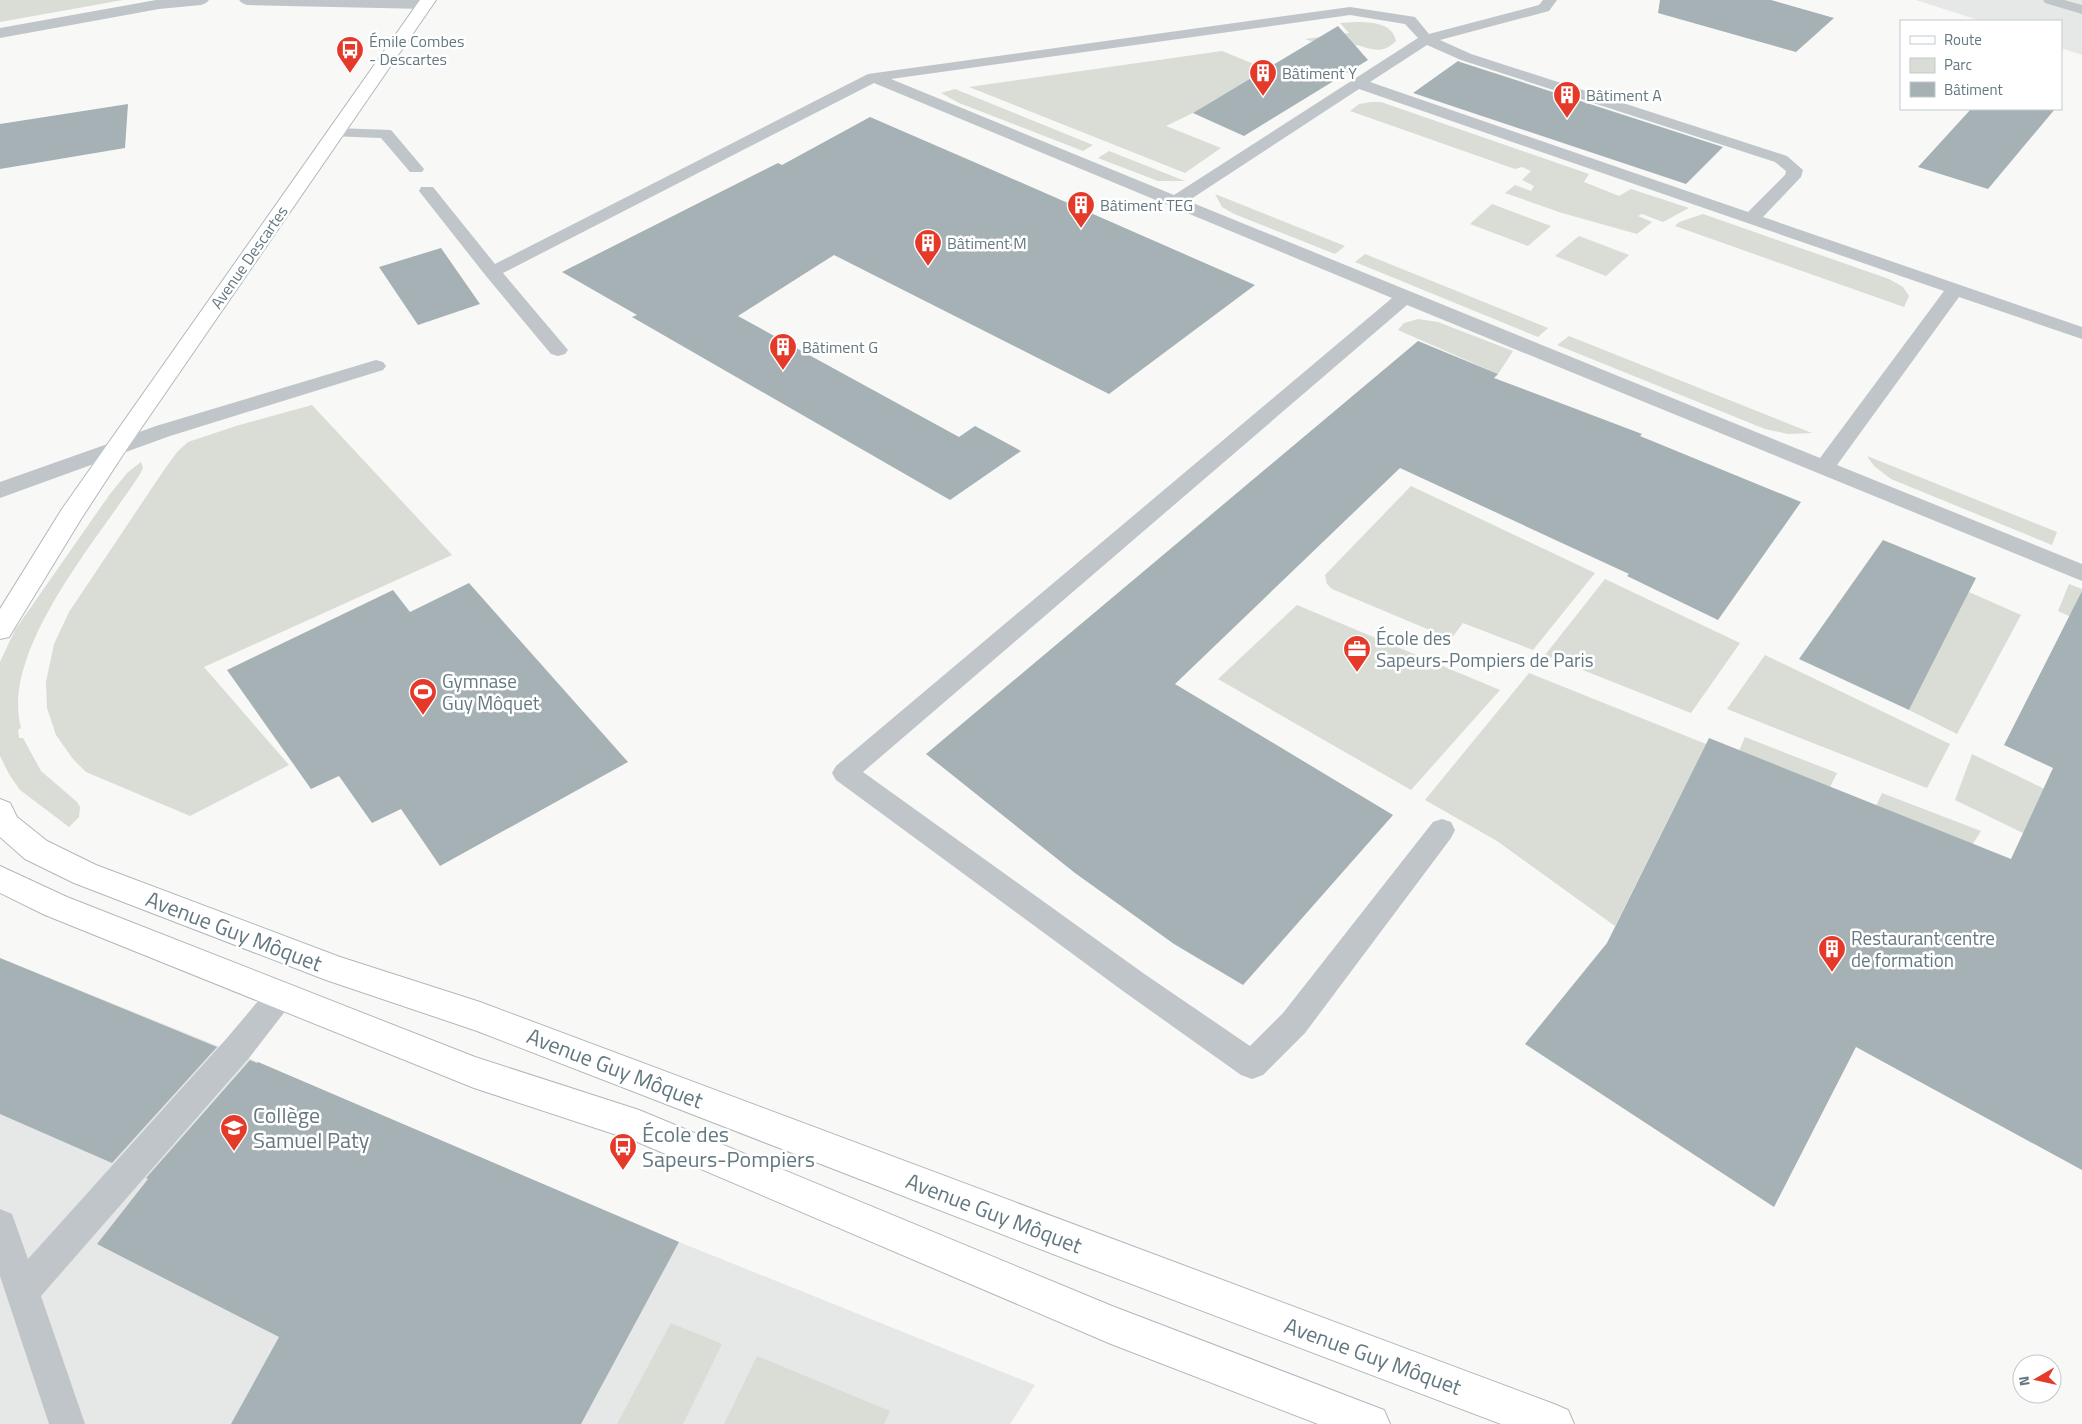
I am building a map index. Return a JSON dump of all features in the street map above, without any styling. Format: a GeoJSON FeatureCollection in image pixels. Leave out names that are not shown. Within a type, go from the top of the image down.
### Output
{"type":"FeatureCollection","features":[{"type":"Feature","properties":{"kind":"main road","name":"Avenue Descartes"},"geometry":{"type":"LineString","coordinates":[[71,515],[426,2]]}},
{"type":"Feature","properties":{"kind":"main road"},"geometry":{"type":"LineString","coordinates":[[0,597],[71,515]]}},
{"type":"Feature","properties":{"kind":"main road"},"geometry":{"type":"LineString","coordinates":[[0,630],[71,515]]}},
{"type":"Feature","properties":{"kind":"main road","name":"Avenue Guy Môquet"},"geometry":{"type":"LineString","coordinates":[[2,820],[36,850],[84,874],[337,970],[480,1017],[1084,1248],[1554,1424]]}},
{"type":"Feature","properties":{"kind":"main road"},"geometry":{"type":"LineString","coordinates":[[0,879],[56,906],[474,1072],[639,1126],[1111,1325],[1370,1424]]}},
{"type":"Feature","properties":{"kind":"street"},"geometry":{"type":"LineString","coordinates":[[0,33],[159,4],[201,0]]}},
{"type":"Feature","properties":{"kind":"street"},"geometry":{"type":"LineString","coordinates":[[247,0],[426,2]]}},
{"type":"Feature","properties":{"kind":"street"},"geometry":{"type":"LineString","coordinates":[[0,490],[116,448]]}},
{"type":"Feature","properties":{"kind":"lane"},"geometry":{"type":"LineString","coordinates":[[1175,202],[1426,39],[1544,8],[1550,0]]}},
{"type":"Feature","properties":{"kind":"lane"},"geometry":{"type":"LineString","coordinates":[[2050,0],[2082,10]]}},
{"type":"Feature","properties":{"kind":"lane"},"geometry":{"type":"LineString","coordinates":[[1393,5],[1410,20],[1426,39],[1466,57],[1781,159],[1795,170],[1793,177],[1751,219]]}},
{"type":"Feature","properties":{"kind":"lane"},"geometry":{"type":"LineString","coordinates":[[492,272],[873,77],[1350,12],[1410,20]]}},
{"type":"Feature","properties":{"kind":"lane"},"geometry":{"type":"LineString","coordinates":[[873,77],[1405,298],[2082,573]]}},
{"type":"Feature","properties":{"kind":"lane"},"geometry":{"type":"LineString","coordinates":[[1357,83],[2082,333]]}},
{"type":"Feature","properties":{"kind":"lane"},"geometry":{"type":"LineString","coordinates":[[335,133],[385,133],[416,169]]}},
{"type":"Feature","properties":{"kind":"lane"},"geometry":{"type":"LineString","coordinates":[[427,191],[558,350]]}},
{"type":"Feature","properties":{"kind":"lane"},"geometry":{"type":"LineString","coordinates":[[1824,468],[1955,289]]}},
{"type":"Feature","properties":{"kind":"lane"},"geometry":{"type":"LineString","coordinates":[[1405,298],[845,773],[1133,982],[1252,1065],[1294,1022],[1442,830]]}},
{"type":"Feature","properties":{"kind":"lane"},"geometry":{"type":"LineString","coordinates":[[116,448],[163,430],[376,366]]}},
{"type":"Feature","properties":{"kind":"lane"},"geometry":{"type":"LineString","coordinates":[[22,1291],[238,1048],[280,996]]}},
{"type":"Feature","properties":{"kind":"lane"},"geometry":{"type":"LineString","coordinates":[[0,1226],[67,1424]]}},
{"type":"Feature","properties":{"kind":"shaded area"},"geometry":{"type":"Polygon","coordinates":[[[1916,0],[2082,0],[2082,55],[2062,48],[2062,20],[1978,20],[1916,0]]]}},
{"type":"Feature","properties":{"kind":"shaded area","name":"Collège Samuel Paty"},"geometry":{"type":"Polygon","coordinates":[[[0,958],[258,1062],[679,1242],[1035,1385],[1010,1424],[0,1424],[0,958]]]}},
{"type":"Feature","properties":{"kind":"green space"},"geometry":{"type":"Polygon","coordinates":[[[0,0],[123,0],[0,22],[0,0]]]}},
{"type":"Feature","properties":{"kind":"green space"},"geometry":{"type":"Polygon","coordinates":[[[1340,23],[1374,23],[1386,27],[1391,30],[1396,41],[1387,48],[1378,50],[1357,45],[1346,53],[1305,39],[1349,33],[1340,23]]]}},
{"type":"Feature","properties":{"kind":"green space"},"geometry":{"type":"Polygon","coordinates":[[[1222,51],[1266,69],[1195,112],[1166,126],[1221,148],[1185,173],[969,87],[1222,51]]]}},
{"type":"Feature","properties":{"kind":"green space"},"geometry":{"type":"Polygon","coordinates":[[[955,89],[1093,145],[1083,151],[959,103],[941,93],[955,89]]]}},
{"type":"Feature","properties":{"kind":"green space"},"geometry":{"type":"Polygon","coordinates":[[[1381,102],[1589,174],[1584,182],[1619,196],[1631,189],[1689,208],[1663,222],[1642,214],[1638,216],[1652,222],[1637,234],[1562,213],[1505,193],[1515,185],[1531,191],[1534,186],[1522,180],[1531,171],[1522,167],[1515,169],[1350,111],[1359,104],[1381,102]]]}},
{"type":"Feature","properties":{"kind":"green space"},"geometry":{"type":"Polygon","coordinates":[[[1109,151],[1185,181],[1158,181],[1098,158],[1109,151]]]}},
{"type":"Feature","properties":{"kind":"green space"},"geometry":{"type":"Polygon","coordinates":[[[1215,194],[1345,246],[1335,254],[1234,214],[1222,207],[1215,194]]]}},
{"type":"Feature","properties":{"kind":"green space"},"geometry":{"type":"Polygon","coordinates":[[[1492,204],[1551,226],[1528,246],[1470,224],[1492,204]]]}},
{"type":"Feature","properties":{"kind":"green space"},"geometry":{"type":"Polygon","coordinates":[[[1703,214],[1889,279],[1903,287],[1909,296],[1904,307],[1675,226],[1679,222],[1703,214]]]}},
{"type":"Feature","properties":{"kind":"green space"},"geometry":{"type":"Polygon","coordinates":[[[1579,236],[1629,255],[1606,276],[1555,256],[1579,236]]]}},
{"type":"Feature","properties":{"kind":"green space"},"geometry":{"type":"Polygon","coordinates":[[[1365,254],[1548,328],[1538,337],[1355,262],[1365,254]]]}},
{"type":"Feature","properties":{"kind":"green space"},"geometry":{"type":"Polygon","coordinates":[[[1418,319],[1438,322],[1513,351],[1498,374],[1398,330],[1404,323],[1418,319]]]}},
{"type":"Feature","properties":{"kind":"green space"},"geometry":{"type":"Polygon","coordinates":[[[1569,336],[1812,433],[1788,434],[1765,429],[1557,345],[1569,336]]]}},
{"type":"Feature","properties":{"kind":"green space"},"geometry":{"type":"Polygon","coordinates":[[[312,405],[452,555],[204,667],[289,765],[190,816],[86,772],[73,759],[56,735],[47,708],[46,682],[54,644],[69,612],[164,470],[178,451],[188,442],[236,426],[312,405]]]}},
{"type":"Feature","properties":{"kind":"green space"},"geometry":{"type":"Polygon","coordinates":[[[1867,456],[2057,532],[2052,545],[1891,479],[1874,466],[1867,456]]]}},
{"type":"Feature","properties":{"kind":"green space"},"geometry":{"type":"Polygon","coordinates":[[[141,462],[143,468],[140,474],[79,562],[57,596],[39,630],[25,664],[18,697],[21,728],[18,730],[19,738],[23,738],[41,771],[77,802],[80,807],[79,817],[69,827],[20,790],[0,756],[0,662],[15,630],[110,494],[127,473],[141,462]]]}},
{"type":"Feature","properties":{"kind":"green space"},"geometry":{"type":"Polygon","coordinates":[[[1411,486],[1595,573],[1533,650],[1463,623],[1451,639],[1332,589],[1327,584],[1325,575],[1411,486]]]}},
{"type":"Feature","properties":{"kind":"green space"},"geometry":{"type":"Polygon","coordinates":[[[1605,579],[1740,643],[1691,713],[1545,655],[1605,579]]]}},
{"type":"Feature","properties":{"kind":"green space"},"geometry":{"type":"Polygon","coordinates":[[[2069,584],[2082,589],[2082,622],[2058,611],[2069,584]]]}},
{"type":"Feature","properties":{"kind":"green space"},"geometry":{"type":"Polygon","coordinates":[[[1969,592],[2021,615],[1957,734],[1909,710],[1969,592]]]}},
{"type":"Feature","properties":{"kind":"green space"},"geometry":{"type":"Polygon","coordinates":[[[1297,605],[1500,690],[1411,790],[1218,679],[1297,605]]]}},
{"type":"Feature","properties":{"kind":"green space"},"geometry":{"type":"Polygon","coordinates":[[[1765,655],[1950,744],[1927,788],[1727,709],[1765,655]]]}},
{"type":"Feature","properties":{"kind":"green space"},"geometry":{"type":"Polygon","coordinates":[[[1529,673],[1706,744],[1615,926],[1497,841],[1425,800],[1529,673]]]}},
{"type":"Feature","properties":{"kind":"green space"},"geometry":{"type":"Polygon","coordinates":[[[1745,737],[1837,773],[1830,787],[1739,751],[1745,737]]]}},
{"type":"Feature","properties":{"kind":"green space"},"geometry":{"type":"Polygon","coordinates":[[[1972,754],[2082,807],[2023,833],[1955,800],[1972,754]]]}},
{"type":"Feature","properties":{"kind":"green space"},"geometry":{"type":"Polygon","coordinates":[[[1882,793],[1981,831],[1972,845],[1876,806],[1882,793]]]}},
{"type":"Feature","properties":{"kind":"green space"},"geometry":{"type":"Polygon","coordinates":[[[671,1323],[722,1344],[683,1424],[617,1424],[671,1323]]]}},
{"type":"Feature","properties":{"kind":"green space"},"geometry":{"type":"Polygon","coordinates":[[[757,1356],[890,1411],[884,1424],[724,1424],[757,1356]]]}},
{"type":"Feature","properties":{"kind":"building"},"geometry":{"type":"Polygon","coordinates":[[[1660,0],[1771,0],[1834,18],[1796,52],[1658,13],[1660,0]]]}},
{"type":"Feature","properties":{"kind":"building","name":"Bâtiment Y"},"geometry":{"type":"Polygon","coordinates":[[[1338,26],[1368,60],[1244,136],[1193,113],[1338,26]]]}},
{"type":"Feature","properties":{"kind":"building","name":"Bâtiment A"},"geometry":{"type":"Polygon","coordinates":[[[1458,61],[1723,147],[1686,184],[1413,93],[1458,61]]]}},
{"type":"Feature","properties":{"kind":"building"},"geometry":{"type":"Polygon","coordinates":[[[128,104],[125,148],[0,169],[0,124],[128,104]]]}},
{"type":"Feature","properties":{"kind":"building"},"geometry":{"type":"Polygon","coordinates":[[[1970,110],[2054,110],[1988,189],[1918,167],[1970,110]]]}},
{"type":"Feature","properties":{"kind":"building"},"geometry":{"type":"Polygon","coordinates":[[[870,117],[1255,285],[1109,394],[834,255],[738,316],[959,437],[975,426],[1021,451],[950,500],[632,317],[637,315],[562,272],[778,163],[782,165],[870,117]]]}},
{"type":"Feature","properties":{"kind":"building"},"geometry":{"type":"Polygon","coordinates":[[[441,248],[480,304],[418,325],[379,267],[441,248]]]}},
{"type":"Feature","properties":{"kind":"building"},"geometry":{"type":"Polygon","coordinates":[[[1418,341],[1498,374],[1494,378],[1642,434],[1640,436],[1801,502],[1718,620],[1627,576],[1629,574],[1400,468],[1175,684],[1393,815],[1243,985],[1174,944],[1075,873],[926,754],[1418,341]]]}},
{"type":"Feature","properties":{"kind":"building"},"geometry":{"type":"Polygon","coordinates":[[[1883,540],[1976,578],[1909,710],[1799,659],[1883,540]]]}},
{"type":"Feature","properties":{"kind":"building","name":"Gymnase Guy Môquet"},"geometry":{"type":"Polygon","coordinates":[[[469,583],[628,762],[440,866],[401,809],[372,823],[339,776],[311,789],[227,670],[393,590],[410,612],[469,583]]]}},
{"type":"Feature","properties":{"kind":"building","name":"Restaurant centre de formation"},"geometry":{"type":"Polygon","coordinates":[[[2082,591],[2082,1170],[1856,1047],[1774,1207],[1525,1044],[1607,943],[1709,738],[2011,859],[2053,768],[2004,745],[2082,591]]]}},
{"type":"Feature","properties":{"kind":"building"},"geometry":{"type":"Polygon","coordinates":[[[0,958],[217,1047],[112,1163],[0,1114],[0,958]]]}},
{"type":"Feature","properties":{"kind":"building"},"geometry":{"type":"Polygon","coordinates":[[[250,1060],[679,1242],[581,1424],[231,1424],[279,1337],[97,1244],[148,1179],[146,1178],[250,1060]]]}},
{"type":"Feature","properties":{"kind":"place","name":"Émile Combes - Descartes"},"geometry":{"type":"Point","coordinates":[350,74]}},
{"type":"Feature","properties":{"kind":"place","name":"Bâtiment Y"},"geometry":{"type":"Point","coordinates":[1263,97]}},
{"type":"Feature","properties":{"kind":"place","name":"Bâtiment A"},"geometry":{"type":"Point","coordinates":[1567,119]}},
{"type":"Feature","properties":{"kind":"place","name":"Bâtiment TEG"},"geometry":{"type":"Point","coordinates":[1081,229]}},
{"type":"Feature","properties":{"kind":"place","name":"Bâtiment M"},"geometry":{"type":"Point","coordinates":[928,267]}},
{"type":"Feature","properties":{"kind":"place","name":"Bâtiment G"},"geometry":{"type":"Point","coordinates":[783,371]}},
{"type":"Feature","properties":{"kind":"place","name":"École des Sapeurs-Pompiers de Paris"},"geometry":{"type":"Point","coordinates":[1357,673]}},
{"type":"Feature","properties":{"kind":"place","name":"Gymnase Guy Môquet"},"geometry":{"type":"Point","coordinates":[423,716]}},
{"type":"Feature","properties":{"kind":"place","name":"Restaurant centre de formation"},"geometry":{"type":"Point","coordinates":[1832,973]}},
{"type":"Feature","properties":{"kind":"place","name":"Collège Samuel Paty"},"geometry":{"type":"Point","coordinates":[234,1152]}},
{"type":"Feature","properties":{"kind":"place","name":"École des Sapeurs-Pompiers"},"geometry":{"type":"Point","coordinates":[623,1171]}}]}
